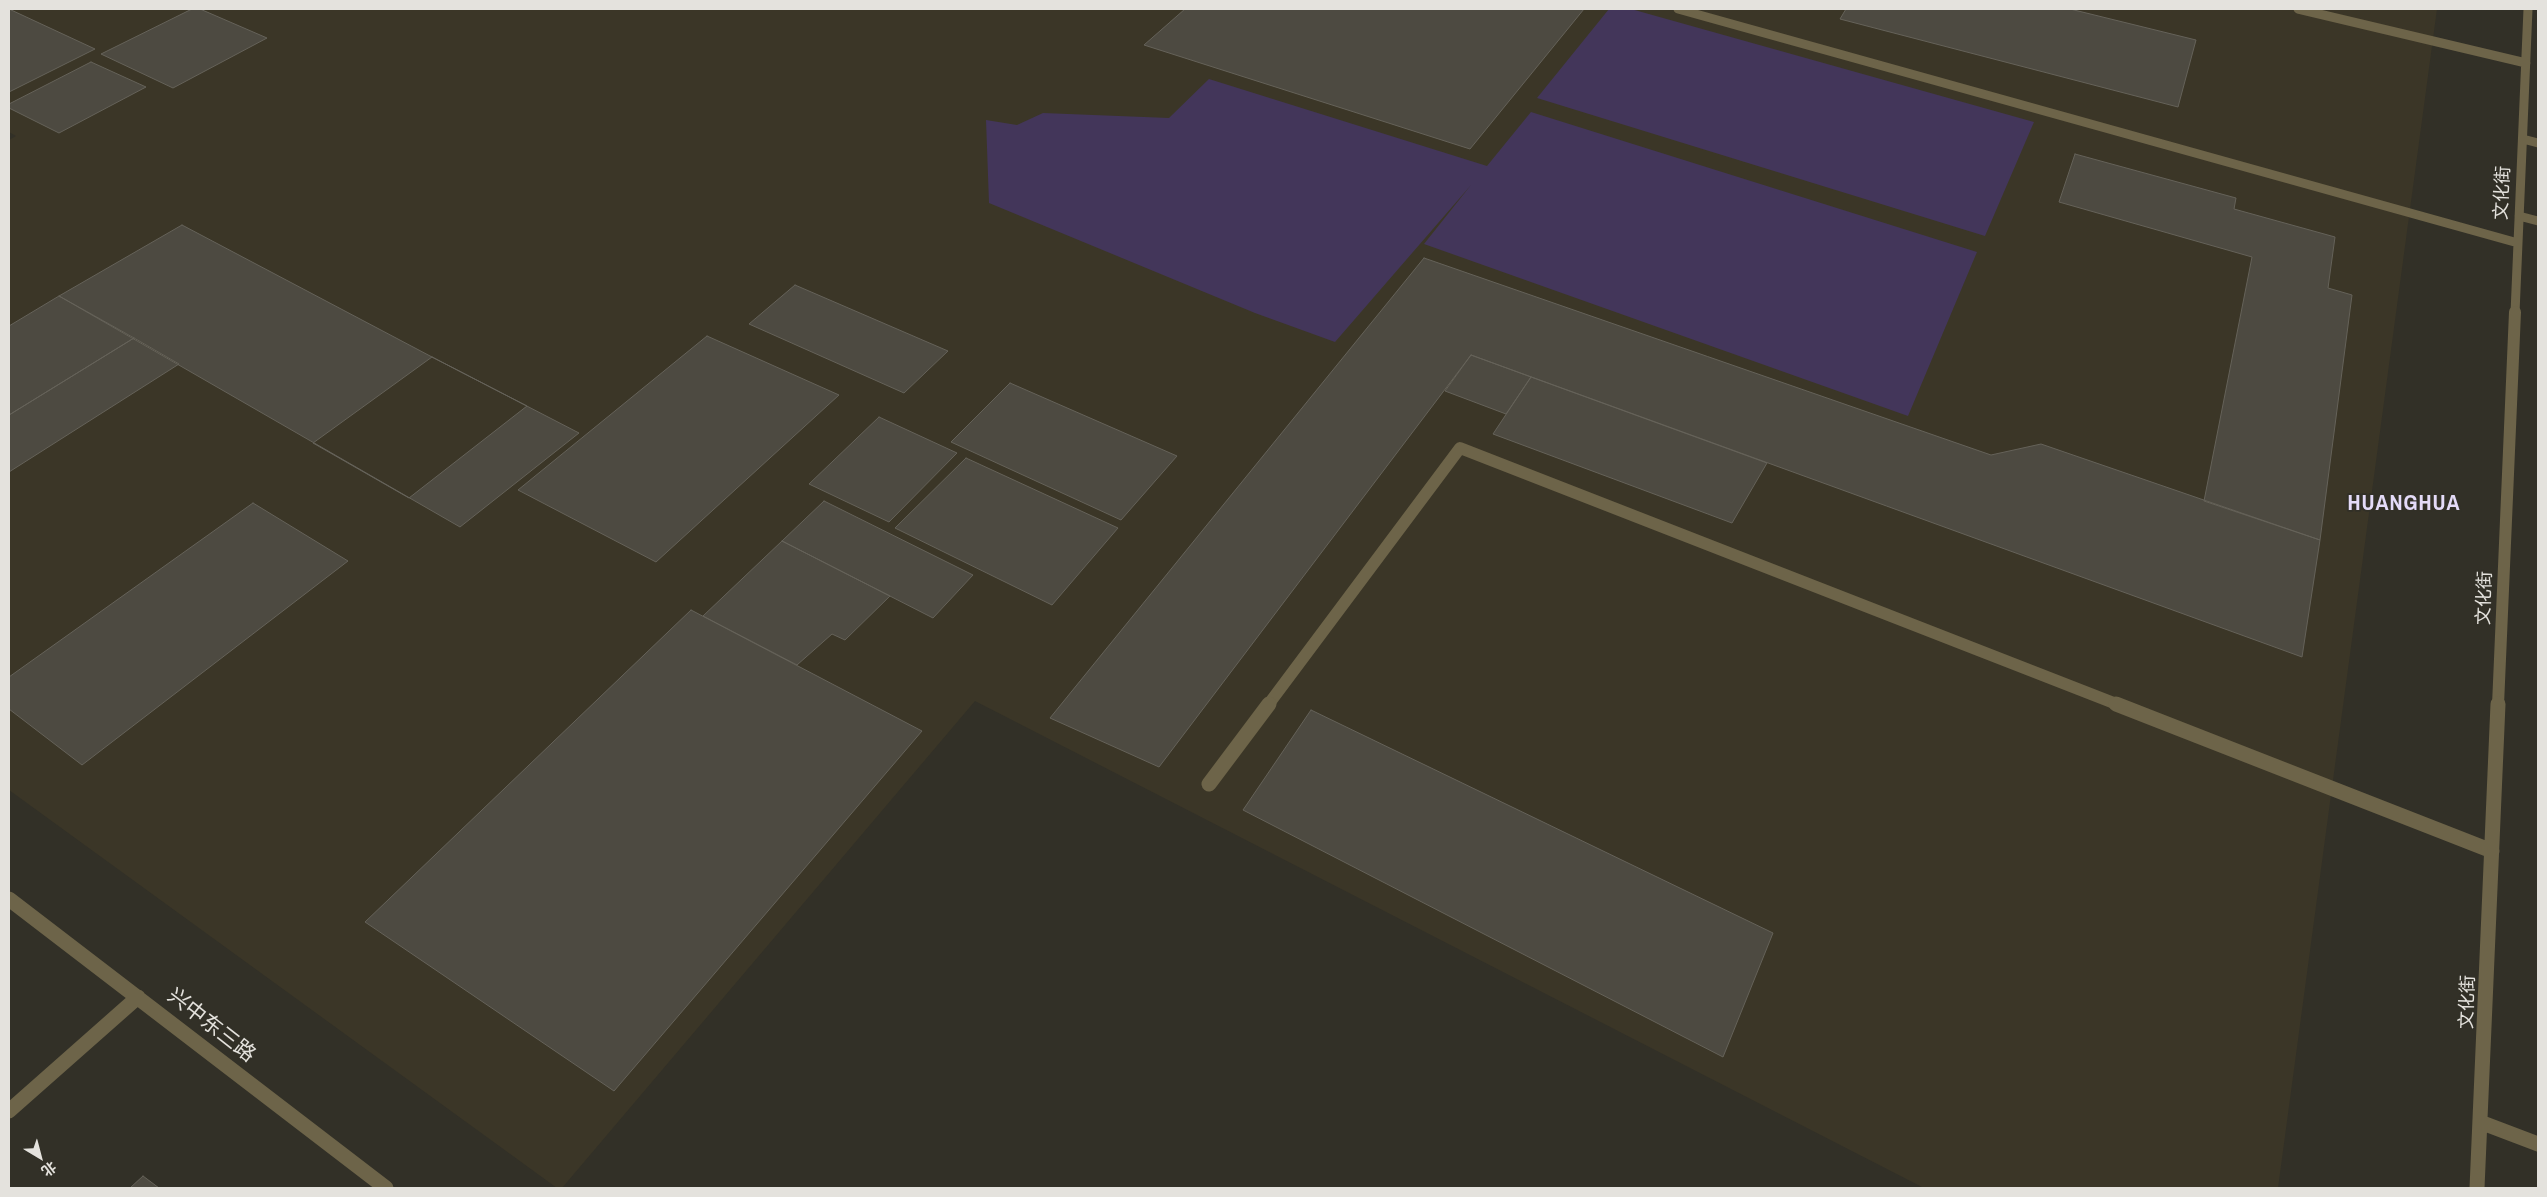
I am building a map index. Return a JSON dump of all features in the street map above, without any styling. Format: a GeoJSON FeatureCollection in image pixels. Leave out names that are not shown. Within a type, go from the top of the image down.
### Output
{"type":"FeatureCollection","features":[{"type":"Feature","properties":{"kind":"street"},"geometry":{"type":"LineString","coordinates":[[1678,9],[1704,12],[2518,243]]}},
{"type":"Feature","properties":{"kind":"street"},"geometry":{"type":"LineString","coordinates":[[2298,9],[2526,63]]}},
{"type":"Feature","properties":{"kind":"street","name":"文化街"},"geometry":{"type":"LineString","coordinates":[[2477,1188],[2528,9]]}},
{"type":"Feature","properties":{"kind":"street"},"geometry":{"type":"LineString","coordinates":[[2523,138],[2538,143]]}},
{"type":"Feature","properties":{"kind":"street"},"geometry":{"type":"LineString","coordinates":[[2519,216],[2538,222]]}},
{"type":"Feature","properties":{"kind":"street"},"geometry":{"type":"LineString","coordinates":[[1209,784],[1460,448],[2492,851]]}},
{"type":"Feature","properties":{"kind":"street","name":"兴中东三路"},"geometry":{"type":"LineString","coordinates":[[9,899],[386,1188]]}},
{"type":"Feature","properties":{"kind":"street"},"geometry":{"type":"LineString","coordinates":[[9,1111],[138,997]]}},
{"type":"Feature","properties":{"kind":"street"},"geometry":{"type":"LineString","coordinates":[[2480,1122],[2538,1144]]}},
{"type":"Feature","properties":{"kind":"shaded area"},"geometry":{"type":"Polygon","coordinates":[[[9,9],[2437,9],[2278,1188],[1924,1188],[975,701],[562,1188],[557,1188],[9,790],[9,140],[16,136],[9,132],[9,9]]]}},
{"type":"Feature","properties":{"kind":"shaded area"},"geometry":{"type":"Polygon","coordinates":[[[1609,9],[1631,9],[2034,122],[1985,236],[1537,98],[1609,9]]]}},
{"type":"Feature","properties":{"kind":"shaded area"},"geometry":{"type":"Polygon","coordinates":[[[1209,79],[1487,166],[1531,112],[1977,252],[1908,416],[1424,244],[1471,185],[1335,342],[1255,313],[989,203],[986,120],[1017,125],[1043,113],[1169,118],[1209,79]]]}},
{"type":"Feature","properties":{"kind":"building"},"geometry":{"type":"Polygon","coordinates":[[[9,9],[95,49],[9,92],[9,9]]]}},
{"type":"Feature","properties":{"kind":"building"},"geometry":{"type":"Polygon","coordinates":[[[192,9],[200,9],[267,38],[173,88],[101,54],[192,9]]]}},
{"type":"Feature","properties":{"kind":"building"},"geometry":{"type":"Polygon","coordinates":[[[1185,9],[1584,9],[1470,149],[1144,45],[1185,9]]]}},
{"type":"Feature","properties":{"kind":"building"},"geometry":{"type":"Polygon","coordinates":[[[1846,9],[2070,9],[2196,40],[2178,107],[1840,19],[1846,9]]]}},
{"type":"Feature","properties":{"kind":"building"},"geometry":{"type":"Polygon","coordinates":[[[91,62],[146,87],[59,133],[9,108],[9,104],[91,62]]]}},
{"type":"Feature","properties":{"kind":"building"},"geometry":{"type":"Polygon","coordinates":[[[2075,154],[2236,198],[2234,209],[2335,237],[2328,288],[2352,295],[2320,540],[2204,501],[2252,257],[2059,202],[2075,154]]]}},
{"type":"Feature","properties":{"kind":"building"},"geometry":{"type":"Polygon","coordinates":[[[182,225],[579,433],[460,527],[59,296],[182,225]]]}},
{"type":"Feature","properties":{"kind":"building"},"geometry":{"type":"Polygon","coordinates":[[[1424,258],[1991,455],[2041,444],[2320,540],[2302,657],[1471,355],[1159,767],[1050,718],[1424,258]]]}},
{"type":"Feature","properties":{"kind":"building"},"geometry":{"type":"Polygon","coordinates":[[[795,285],[948,351],[904,393],[749,324],[795,285]]]}},
{"type":"Feature","properties":{"kind":"building"},"geometry":{"type":"Polygon","coordinates":[[[59,296],[134,338],[9,415],[9,326],[59,296]]]}},
{"type":"Feature","properties":{"kind":"building"},"geometry":{"type":"Polygon","coordinates":[[[707,336],[839,395],[656,562],[518,490],[707,336]]]}},
{"type":"Feature","properties":{"kind":"building"},"geometry":{"type":"Polygon","coordinates":[[[134,338],[179,364],[9,472],[9,415],[134,338]]]}},
{"type":"Feature","properties":{"kind":"building"},"geometry":{"type":"Polygon","coordinates":[[[1471,355],[1531,377],[1506,414],[1445,391],[1471,355]]]}},
{"type":"Feature","properties":{"kind":"building"},"geometry":{"type":"Polygon","coordinates":[[[432,357],[527,406],[409,498],[313,443],[432,357]]]}},
{"type":"Feature","properties":{"kind":"building"},"geometry":{"type":"Polygon","coordinates":[[[1531,377],[1767,463],[1732,523],[1493,434],[1531,377]]]}},
{"type":"Feature","properties":{"kind":"building"},"geometry":{"type":"Polygon","coordinates":[[[1010,383],[1177,456],[1121,520],[951,442],[1010,383]]]}},
{"type":"Feature","properties":{"kind":"building"},"geometry":{"type":"Polygon","coordinates":[[[879,417],[957,453],[889,522],[809,484],[879,417]]]}},
{"type":"Feature","properties":{"kind":"building"},"geometry":{"type":"Polygon","coordinates":[[[966,458],[1118,528],[1052,605],[895,528],[966,458]]]}},
{"type":"Feature","properties":{"kind":"building"},"geometry":{"type":"Polygon","coordinates":[[[824,501],[973,575],[933,618],[782,541],[824,501]]]}},
{"type":"Feature","properties":{"kind":"building"},"geometry":{"type":"Polygon","coordinates":[[[253,503],[348,561],[82,765],[9,709],[9,677],[253,503]]]}},
{"type":"Feature","properties":{"kind":"building"},"geometry":{"type":"Polygon","coordinates":[[[782,541],[890,596],[845,640],[832,634],[797,665],[703,616],[782,541]]]}},
{"type":"Feature","properties":{"kind":"building"},"geometry":{"type":"Polygon","coordinates":[[[691,610],[922,731],[614,1091],[365,922],[691,610]]]}},
{"type":"Feature","properties":{"kind":"building"},"geometry":{"type":"Polygon","coordinates":[[[1311,710],[1773,933],[1723,1057],[1243,810],[1311,710]]]}},
{"type":"Feature","properties":{"kind":"building"},"geometry":{"type":"Polygon","coordinates":[[[143,1176],[159,1188],[130,1188],[143,1176]]]}},
{"type":"Feature","properties":{"kind":"district","name":"HUANGHUA"},"geometry":{"type":"Point","coordinates":[2404,504]}}]}
